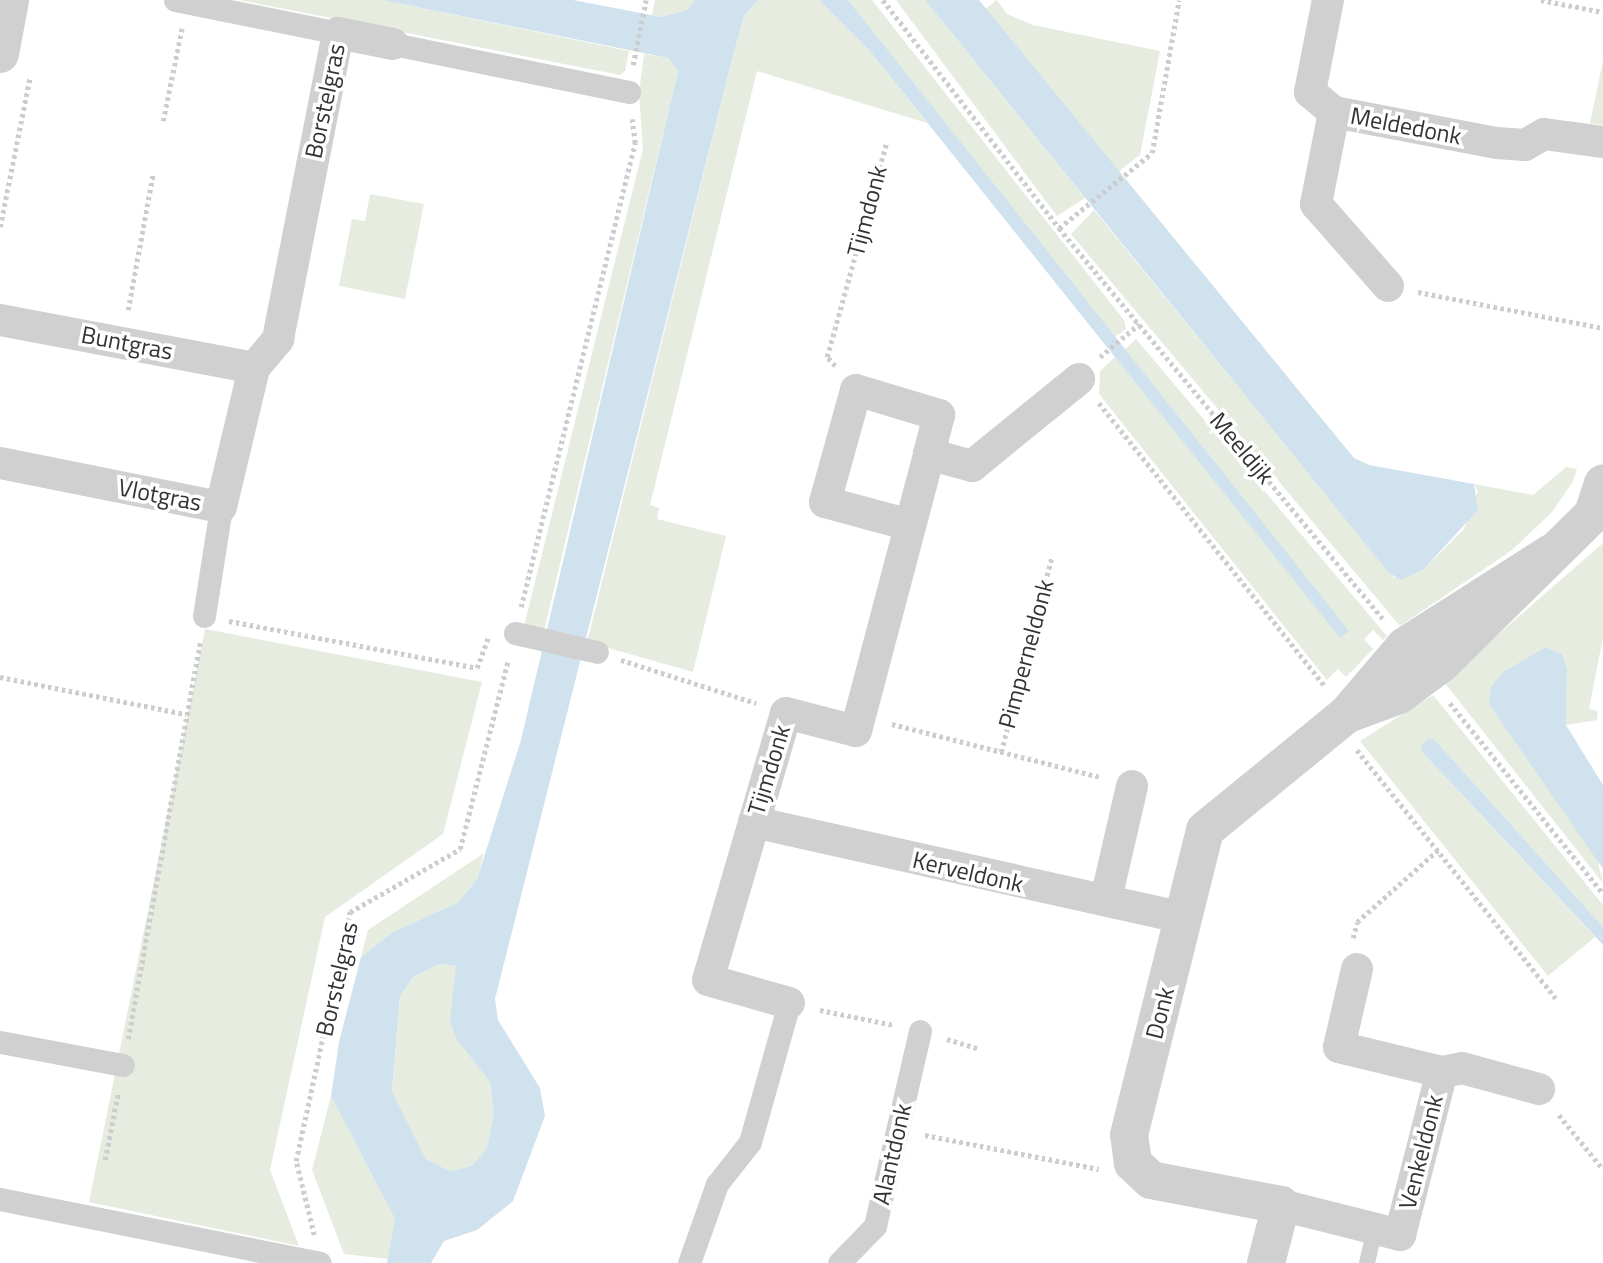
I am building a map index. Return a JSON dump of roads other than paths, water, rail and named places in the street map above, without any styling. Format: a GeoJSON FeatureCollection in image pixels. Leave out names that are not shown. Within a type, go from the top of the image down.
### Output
{"type":"FeatureCollection","features":[{"type":"Feature","properties":{"kind":"street"},"geometry":{"type":"LineString","coordinates":[[10,0],[16,60]]}},
{"type":"Feature","properties":{"kind":"street"},"geometry":{"type":"LineString","coordinates":[[1328,0],[1310,92],[1334,112]]}},
{"type":"Feature","properties":{"kind":"street"},"geometry":{"type":"LineString","coordinates":[[181,1],[338,33]]}},
{"type":"Feature","properties":{"kind":"street","name":"Borstelgras"},"geometry":{"type":"LineString","coordinates":[[254,368],[278,340],[338,33],[631,81]]}},
{"type":"Feature","properties":{"kind":"street","name":"Meldedonk"},"geometry":{"type":"LineString","coordinates":[[1388,286],[1316,204],[1334,112],[1497,143],[1524,145],[1544,134],[1603,142]]}},
{"type":"Feature","properties":{"kind":"street","name":"Buntgras"},"geometry":{"type":"LineString","coordinates":[[0,320],[254,368]]}},
{"type":"Feature","properties":{"kind":"street","name":"Vlotgras"},"geometry":{"type":"LineString","coordinates":[[0,463],[221,507],[254,368]]}},
{"type":"Feature","properties":{"kind":"street"},"geometry":{"type":"LineString","coordinates":[[929,454],[972,466],[1087,370]]}},
{"type":"Feature","properties":{"kind":"street"},"geometry":{"type":"LineString","coordinates":[[856,390],[939,415],[929,454],[910,525],[825,502],[856,390]]}},
{"type":"Feature","properties":{"kind":"street","name":"Donk"},"geometry":{"type":"LineString","coordinates":[[1281,1205],[1151,1180],[1133,1163],[1129,1135],[1205,830],[1342,719],[1399,695],[1416,661],[1551,553],[1593,514],[1603,484]]}},
{"type":"Feature","properties":{"kind":"street"},"geometry":{"type":"LineString","coordinates":[[204,617],[221,507]]}},
{"type":"Feature","properties":{"kind":"street","name":"Tijmdonk"},"geometry":{"type":"LineString","coordinates":[[789,1003],[708,980],[786,713],[856,731],[910,525]]}},
{"type":"Feature","properties":{"kind":"street"},"geometry":{"type":"LineString","coordinates":[[515,632],[597,652]]}},
{"type":"Feature","properties":{"kind":"street"},"geometry":{"type":"LineString","coordinates":[[1106,899],[1132,786]]}},
{"type":"Feature","properties":{"kind":"street","name":"Kerveldonk"},"geometry":{"type":"LineString","coordinates":[[754,822],[1039,889],[1106,899],[1184,918]]}},
{"type":"Feature","properties":{"kind":"street","name":"Venkeldonk"},"geometry":{"type":"LineString","coordinates":[[1357,969],[1339,1047],[1441,1072],[1462,1068],[1539,1089]]}},
{"type":"Feature","properties":{"kind":"street"},"geometry":{"type":"LineString","coordinates":[[689,1263],[717,1184],[750,1142],[789,1003]]}},
{"type":"Feature","properties":{"kind":"street","name":"Alantdonk"},"geometry":{"type":"LineString","coordinates":[[839,1263],[875,1226],[920,1031]]}},
{"type":"Feature","properties":{"kind":"street"},"geometry":{"type":"LineString","coordinates":[[0,1042],[123,1065]]}},
{"type":"Feature","properties":{"kind":"street","name":"Venkeldonk"},"geometry":{"type":"LineString","coordinates":[[1281,1205],[1400,1235],[1441,1072]]}},
{"type":"Feature","properties":{"kind":"street"},"geometry":{"type":"LineString","coordinates":[[0,1199],[320,1263]]}},
{"type":"Feature","properties":{"kind":"street"},"geometry":{"type":"LineString","coordinates":[[1266,1263],[1281,1205]]}},
{"type":"Feature","properties":{"kind":"lane"},"geometry":{"type":"LineString","coordinates":[[1367,1263],[1375,1229]]}},
{"type":"Feature","properties":{"kind":"water"},"geometry":{"type":"Polygon","coordinates":[[[382,0],[573,0],[661,17],[687,10],[694,0],[758,0],[744,16],[731,63],[495,999],[498,1020],[540,1088],[545,1116],[513,1201],[477,1230],[444,1241],[431,1263],[387,1263],[395,1219],[331,1096],[339,1042],[361,957],[393,932],[459,902],[477,879],[521,740],[678,71],[668,58],[382,0]],[[440,964],[414,976],[400,996],[392,1091],[426,1159],[450,1171],[472,1166],[487,1148],[494,1113],[490,1082],[456,1038],[450,1021],[456,966],[440,964]]]}},
{"type":"Feature","properties":{"kind":"water"},"geometry":{"type":"Polygon","coordinates":[[[819,0],[848,0],[1349,631],[1340,638],[869,50],[819,0]]]}},
{"type":"Feature","properties":{"kind":"water"},"geometry":{"type":"Polygon","coordinates":[[[925,0],[979,0],[1354,458],[1369,465],[1474,484],[1478,510],[1423,570],[1400,580],[1389,573],[925,0]]]}},
{"type":"Feature","properties":{"kind":"water"},"geometry":{"type":"Polygon","coordinates":[[[1546,647],[1562,654],[1567,668],[1566,725],[1603,785],[1603,869],[1489,704],[1491,687],[1502,673],[1546,647]]]}},
{"type":"Feature","properties":{"kind":"water"},"geometry":{"type":"Polygon","coordinates":[[[1428,739],[1435,740],[1603,927],[1603,945],[1423,753],[1421,745],[1428,739]]]}}]}
